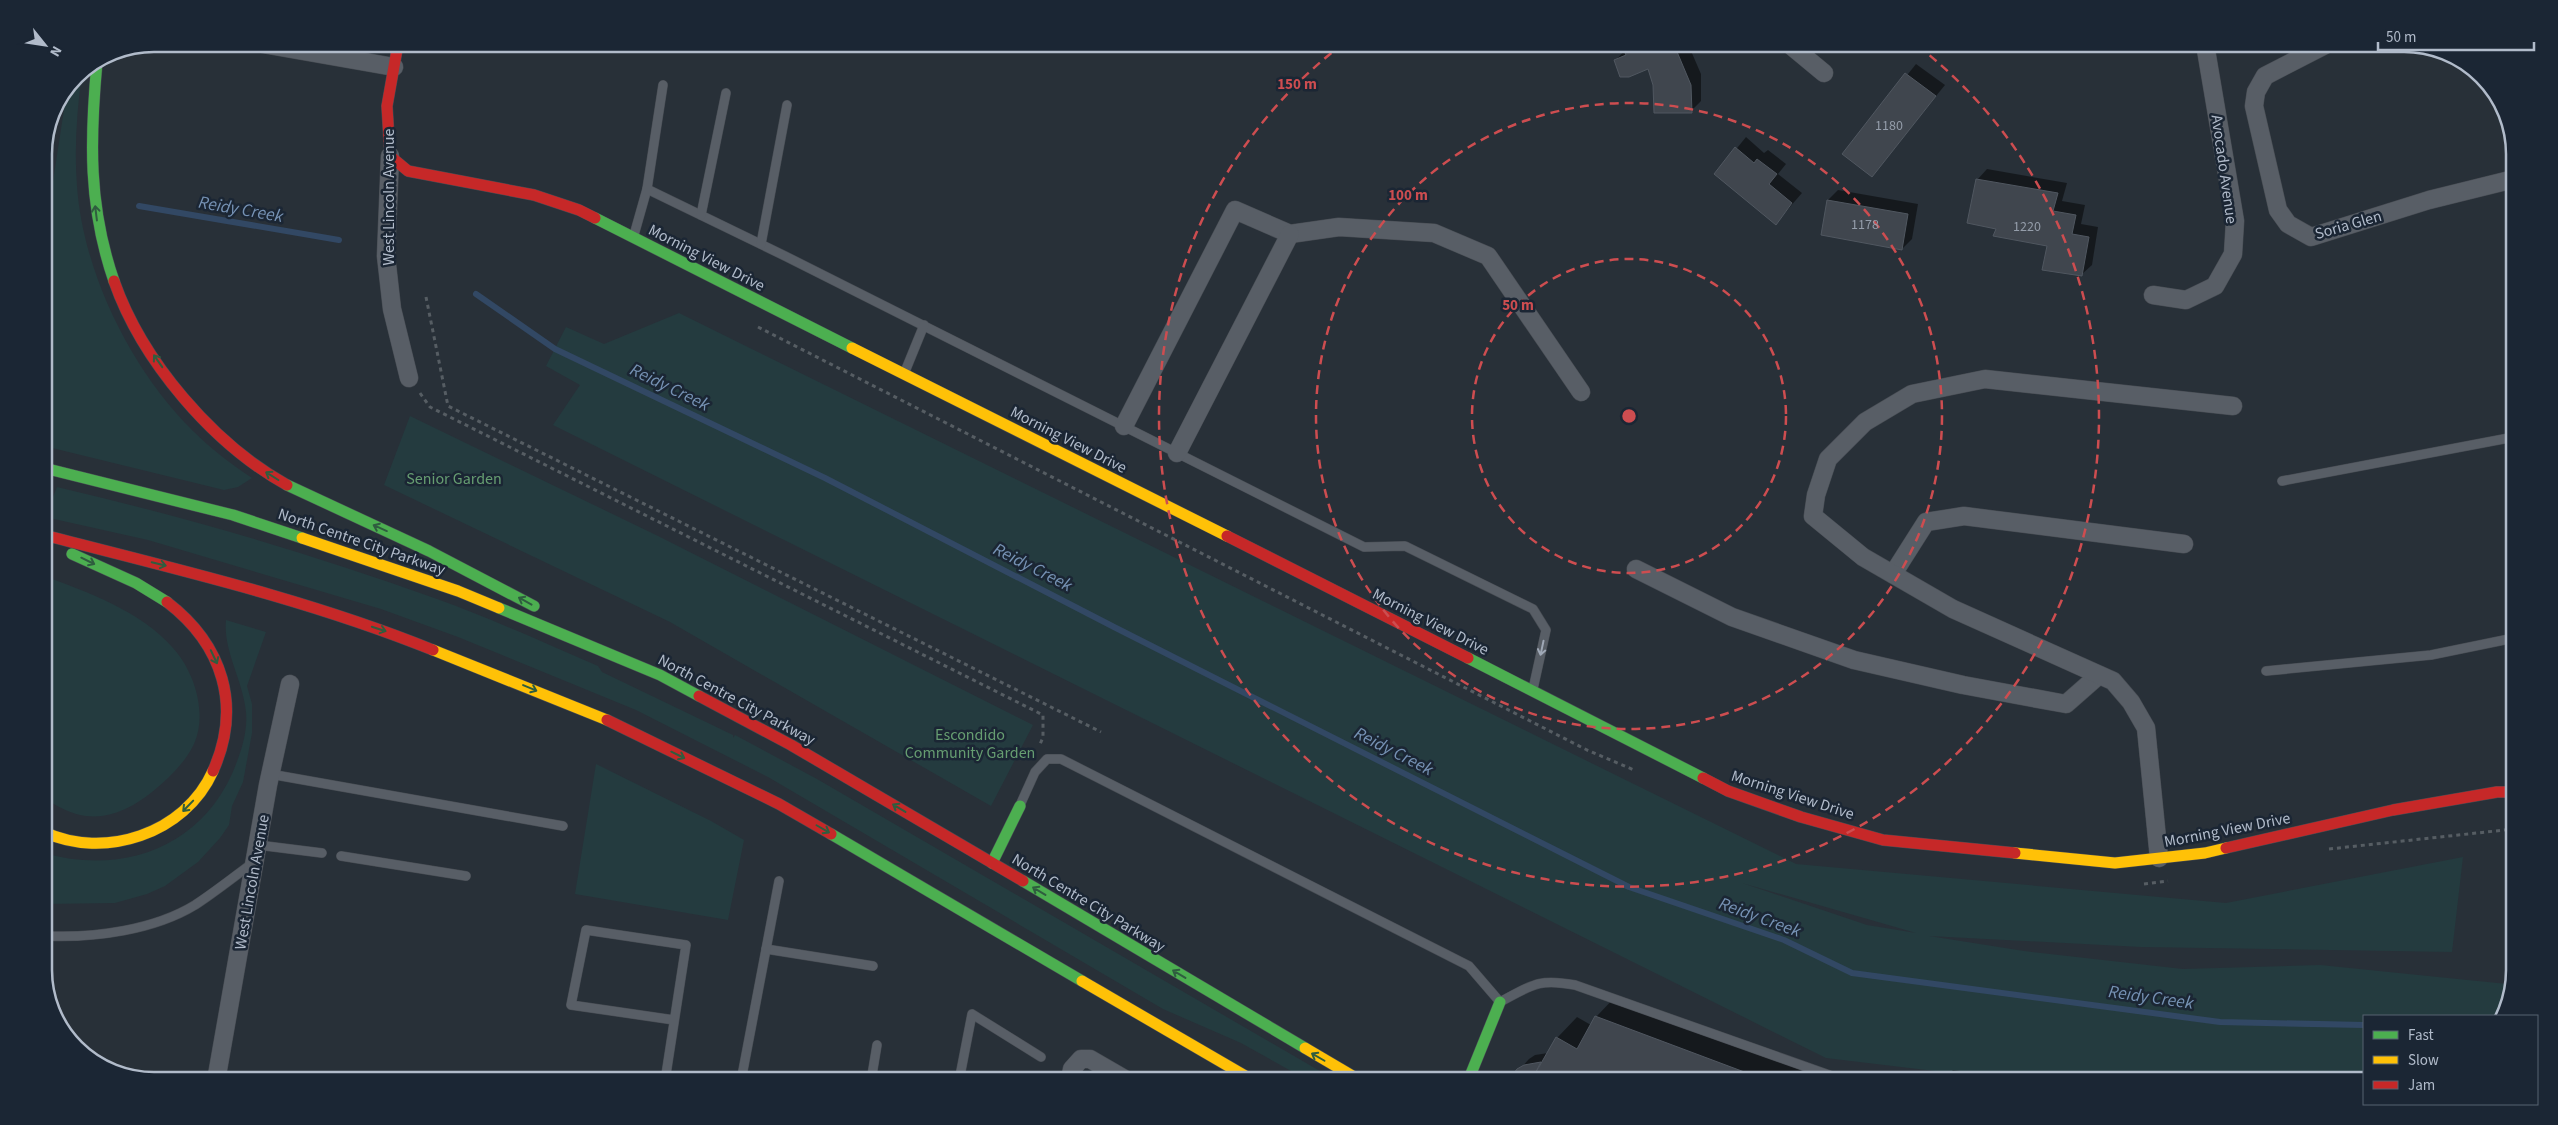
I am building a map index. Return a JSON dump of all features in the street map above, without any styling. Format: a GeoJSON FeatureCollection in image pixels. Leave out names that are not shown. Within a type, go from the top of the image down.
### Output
{"type":"FeatureCollection","features":[{"type":"Feature","properties":{"kind":"main road","name":"West Lincoln Avenue"},"geometry":{"type":"LineString","coordinates":[[390,156],[387,106],[397,52]]}},
{"type":"Feature","properties":{"kind":"main road"},"geometry":{"type":"LineString","coordinates":[[96,71],[91,119],[92,170],[96,217],[116,288],[156,359],[177,388],[224,439],[252,463],[283,483],[419,546],[660,675]]}},
{"type":"Feature","properties":{"kind":"main road","name":"Morning View Drive"},"geometry":{"type":"LineString","coordinates":[[390,156],[408,171],[534,195],[579,210],[1728,791],[1801,816],[1883,840],[2115,863],[2205,853],[2394,810],[2506,792]]}},
{"type":"Feature","properties":{"kind":"main road","name":"North Centre City Parkway"},"geometry":{"type":"LineString","coordinates":[[53,470],[233,515],[373,561],[458,591],[660,675],[791,745],[1346,1072]]}},
{"type":"Feature","properties":{"kind":"main road"},"geometry":{"type":"LineString","coordinates":[[53,537],[279,596],[386,631],[603,718],[780,804],[1239,1072]]}},
{"type":"Feature","properties":{"kind":"main road"},"geometry":{"type":"LineString","coordinates":[[53,544],[138,585],[169,604],[193,624],[212,651],[224,680],[228,709],[224,746],[216,768],[186,809],[165,825],[142,837],[97,845],[69,842],[53,836]]}},
{"type":"Feature","properties":{"kind":"main road"},"geometry":{"type":"LineString","coordinates":[[992,863],[1020,806]]}},
{"type":"Feature","properties":{"kind":"main road"},"geometry":{"type":"LineString","coordinates":[[1472,1072],[1500,1002]]}},
{"type":"Feature","properties":{"kind":"street"},"geometry":{"type":"LineString","coordinates":[[309,52],[394,67]]}},
{"type":"Feature","properties":{"kind":"street"},"geometry":{"type":"LineString","coordinates":[[1799,52],[1824,73]]}},
{"type":"Feature","properties":{"kind":"street","name":"Avocado Avenue"},"geometry":{"type":"LineString","coordinates":[[2153,295],[2186,300],[2215,286],[2233,254],[2235,221],[2206,52]]}},
{"type":"Feature","properties":{"kind":"street","name":"Soria Glen"},"geometry":{"type":"LineString","coordinates":[[2312,52],[2265,76],[2256,92],[2254,106],[2278,210],[2288,224],[2311,237],[2429,200],[2505,180]]}},
{"type":"Feature","properties":{"kind":"street","name":"West Lincoln Avenue"},"geometry":{"type":"LineString","coordinates":[[390,156],[386,256],[392,309],[409,378]]}},
{"type":"Feature","properties":{"kind":"street"},"geometry":{"type":"LineString","coordinates":[[1124,426],[1235,210],[1290,234],[1339,227],[1434,233],[1488,256],[1581,392]]}},
{"type":"Feature","properties":{"kind":"street"},"geometry":{"type":"LineString","coordinates":[[1177,453],[1290,234]]}},
{"type":"Feature","properties":{"kind":"street"},"geometry":{"type":"LineString","coordinates":[[2158,858],[2146,728],[2132,702],[2112,682],[1953,608],[1863,557],[1813,516],[1816,495],[1828,459],[1865,422],[1912,394],[1985,378],[2233,406]]}},
{"type":"Feature","properties":{"kind":"street"},"geometry":{"type":"LineString","coordinates":[[1893,574],[1926,522],[1964,516],[2184,544]]}},
{"type":"Feature","properties":{"kind":"street"},"geometry":{"type":"LineString","coordinates":[[1636,569],[1732,617],[1854,660],[1963,685],[2066,704],[2099,675]]}},
{"type":"Feature","properties":{"kind":"street","name":"West Lincoln Avenue"},"geometry":{"type":"LineString","coordinates":[[218,1072],[270,774],[290,684]]}},
{"type":"Feature","properties":{"kind":"street"},"geometry":{"type":"LineString","coordinates":[[1072,1072],[1081,1059],[1090,1059],[1112,1072]]}},
{"type":"Feature","properties":{"kind":"lane"},"geometry":{"type":"LineString","coordinates":[[634,238],[647,189],[663,85]]}},
{"type":"Feature","properties":{"kind":"lane"},"geometry":{"type":"LineString","coordinates":[[701,215],[726,93]]}},
{"type":"Feature","properties":{"kind":"lane"},"geometry":{"type":"LineString","coordinates":[[761,244],[787,105]]}},
{"type":"Feature","properties":{"kind":"lane"},"geometry":{"type":"LineString","coordinates":[[647,189],[924,325],[1364,547],[1405,546],[1533,609],[1546,630],[1533,691]]}},
{"type":"Feature","properties":{"kind":"lane"},"geometry":{"type":"LineString","coordinates":[[904,374],[924,325]]}},
{"type":"Feature","properties":{"kind":"lane"},"geometry":{"type":"LineString","coordinates":[[2282,481],[2505,439]]}},
{"type":"Feature","properties":{"kind":"lane"},"geometry":{"type":"LineString","coordinates":[[2266,671],[2431,656],[2506,640]]}},
{"type":"Feature","properties":{"kind":"lane"},"geometry":{"type":"LineString","coordinates":[[1020,806],[1035,772],[1041,765],[1047,759],[1062,759],[1469,966],[1500,1002],[1536,982],[1554,981],[1575,985],[1821,1072]]}},
{"type":"Feature","properties":{"kind":"lane"},"geometry":{"type":"LineString","coordinates":[[270,774],[564,826]]}},
{"type":"Feature","properties":{"kind":"lane"},"geometry":{"type":"LineString","coordinates":[[258,844],[322,853]]}},
{"type":"Feature","properties":{"kind":"lane"},"geometry":{"type":"LineString","coordinates":[[341,856],[466,876]]}},
{"type":"Feature","properties":{"kind":"lane"},"geometry":{"type":"LineString","coordinates":[[53,936],[73,937],[113,933],[150,924],[194,906],[254,862]]}},
{"type":"Feature","properties":{"kind":"lane"},"geometry":{"type":"LineString","coordinates":[[743,1072],[779,881]]}},
{"type":"Feature","properties":{"kind":"lane"},"geometry":{"type":"LineString","coordinates":[[666,1072],[686,945],[586,930],[571,1005],[674,1020]]}},
{"type":"Feature","properties":{"kind":"lane"},"geometry":{"type":"LineString","coordinates":[[766,949],[873,966]]}},
{"type":"Feature","properties":{"kind":"lane"},"geometry":{"type":"LineString","coordinates":[[961,1072],[972,1014],[1041,1057]]}},
{"type":"Feature","properties":{"kind":"lane"},"geometry":{"type":"LineString","coordinates":[[872,1072],[877,1045]]}},
{"type":"Feature","properties":{"kind":"path"},"geometry":{"type":"LineString","coordinates":[[426,297],[448,406],[1101,732]]}},
{"type":"Feature","properties":{"kind":"path"},"geometry":{"type":"LineString","coordinates":[[409,378],[430,407],[1043,714]]}},
{"type":"Feature","properties":{"kind":"green space"},"geometry":{"type":"Polygon","coordinates":[[[81,84],[76,129],[77,186],[81,219],[100,285],[114,318],[131,349],[170,406],[207,444],[252,478],[238,487],[224,490],[53,448],[53,181],[64,107],[81,84]]]}},
{"type":"Feature","properties":{"kind":"green space"},"geometry":{"type":"Polygon","coordinates":[[[679,313],[1796,864],[2226,903],[2463,857],[2452,952],[2141,947],[1929,936],[2024,951],[2183,969],[2320,965],[2504,984],[2498,1010],[2495,1015],[2363,1015],[2363,1072],[1943,1072],[1826,1058],[553,425],[580,385],[546,366],[566,327],[604,344],[679,313]],[[1742,883],[1867,925],[1916,933],[1742,883]]]}},
{"type":"Feature","properties":{"kind":"green space","name":"Escondido Community Garden"},"geometry":{"type":"Polygon","coordinates":[[[410,416],[658,536],[1033,725],[991,806],[670,622],[384,485],[410,416]]]}},
{"type":"Feature","properties":{"kind":"green space"},"geometry":{"type":"Polygon","coordinates":[[[57,487],[201,524],[296,552],[390,582],[458,607],[598,666],[602,672],[733,735],[733,738],[735,735],[817,779],[1322,1072],[1293,1072],[1241,1043],[1163,1009],[768,777],[636,710],[458,637],[381,609],[148,540],[53,519],[53,497],[57,487]]]}},
{"type":"Feature","properties":{"kind":"green space"},"geometry":{"type":"Polygon","coordinates":[[[53,579],[96,596],[130,614],[160,635],[181,657],[193,680],[197,693],[200,719],[194,744],[186,758],[170,776],[137,803],[121,811],[104,816],[80,815],[53,803],[53,579]]]}},
{"type":"Feature","properties":{"kind":"green space"},"geometry":{"type":"Polygon","coordinates":[[[226,620],[266,632],[247,686],[252,704],[252,733],[243,782],[232,806],[229,825],[198,862],[165,886],[147,894],[115,903],[53,904],[53,855],[73,859],[101,860],[128,857],[154,850],[178,838],[199,821],[217,800],[238,759],[245,736],[246,720],[244,700],[227,643],[226,620]]]}},
{"type":"Feature","properties":{"kind":"green space"},"geometry":{"type":"Polygon","coordinates":[[[596,764],[711,821],[744,840],[728,920],[575,894],[596,764]]]}},
{"type":"Feature","properties":{"kind":"building"},"geometry":{"type":"Polygon","coordinates":[[[1625,52],[1677,52],[1691,85],[1692,113],[1654,113],[1653,85],[1648,69],[1629,77],[1620,77],[1614,60],[1626,55],[1625,52]]]}},
{"type":"Feature","properties":{"kind":"building"},"geometry":{"type":"Polygon","coordinates":[[[1905,73],[1936,96],[1872,177],[1842,154],[1905,73]]]}},
{"type":"Feature","properties":{"kind":"building"},"geometry":{"type":"Polygon","coordinates":[[[1735,147],[1754,163],[1757,159],[1777,174],[1769,184],[1792,203],[1776,225],[1714,174],[1735,147]]]}},
{"type":"Feature","properties":{"kind":"building"},"geometry":{"type":"Polygon","coordinates":[[[1976,179],[2058,193],[2053,211],[2076,215],[2072,234],[2089,237],[2082,276],[2042,270],[2047,246],[1993,236],[1996,229],[1967,223],[1976,179]]]}},
{"type":"Feature","properties":{"kind":"building"},"geometry":{"type":"Polygon","coordinates":[[[1827,200],[1908,214],[1902,250],[1821,235],[1827,200]]]}},
{"type":"Feature","properties":{"kind":"building"},"geometry":{"type":"Polygon","coordinates":[[[1595,1016],[1744,1072],[1536,1072],[1556,1037],[1577,1049],[1595,1016]]]}},
{"type":"Feature","properties":{"kind":"building"},"geometry":{"type":"Polygon","coordinates":[[[1541,1062],[1536,1072],[1515,1072],[1524,1065],[1541,1062]]]}},
{"type":"Feature","properties":{"kind":"waterway","name":"Reidy Creek"},"geometry":{"type":"LineString","coordinates":[[139,206],[339,240]]}},
{"type":"Feature","properties":{"kind":"waterway","name":"Reidy Creek"},"geometry":{"type":"LineString","coordinates":[[476,294],[555,349],[825,478],[1114,627],[1629,887],[1784,940],[1852,973],[2220,1022],[2363,1025]]}},
{"type":"Feature","properties":{"kind":"traffic: fast"},"geometry":{"type":"LineString","coordinates":[[96,71],[92,145],[95,199],[99,226],[114,281]]}},
{"type":"Feature","properties":{"kind":"traffic: fast"},"geometry":{"type":"LineString","coordinates":[[595,218],[852,348]]}},
{"type":"Feature","properties":{"kind":"traffic: fast"},"geometry":{"type":"LineString","coordinates":[[53,470],[233,515],[302,538]]}},
{"type":"Feature","properties":{"kind":"traffic: fast"},"geometry":{"type":"LineString","coordinates":[[287,485],[429,551],[534,606]]}},
{"type":"Feature","properties":{"kind":"traffic: fast"},"geometry":{"type":"LineString","coordinates":[[72,554],[136,583],[167,602]]}},
{"type":"Feature","properties":{"kind":"traffic: fast"},"geometry":{"type":"LineString","coordinates":[[499,608],[660,675],[699,696]]}},
{"type":"Feature","properties":{"kind":"traffic: fast"},"geometry":{"type":"LineString","coordinates":[[1468,658],[1703,778]]}},
{"type":"Feature","properties":{"kind":"traffic: fast"},"geometry":{"type":"LineString","coordinates":[[992,863],[1020,806]]}},
{"type":"Feature","properties":{"kind":"traffic: fast"},"geometry":{"type":"LineString","coordinates":[[831,834],[1082,981]]}},
{"type":"Feature","properties":{"kind":"traffic: fast"},"geometry":{"type":"LineString","coordinates":[[1023,881],[1305,1048]]}},
{"type":"Feature","properties":{"kind":"traffic: fast"},"geometry":{"type":"LineString","coordinates":[[1472,1072],[1500,1002]]}},
{"type":"Feature","properties":{"kind":"traffic: slow"},"geometry":{"type":"LineString","coordinates":[[852,348],[1227,536]]}},
{"type":"Feature","properties":{"kind":"traffic: slow"},"geometry":{"type":"LineString","coordinates":[[302,538],[458,591],[499,608]]}},
{"type":"Feature","properties":{"kind":"traffic: slow"},"geometry":{"type":"LineString","coordinates":[[433,650],[607,720]]}},
{"type":"Feature","properties":{"kind":"traffic: slow"},"geometry":{"type":"LineString","coordinates":[[53,835],[67,840],[92,843],[116,842],[140,836],[163,825],[183,811],[200,793],[213,771]]}},
{"type":"Feature","properties":{"kind":"traffic: slow"},"geometry":{"type":"LineString","coordinates":[[2015,853],[2115,863],[2205,853],[2226,848]]}},
{"type":"Feature","properties":{"kind":"traffic: slow"},"geometry":{"type":"LineString","coordinates":[[1082,981],[1239,1072]]}},
{"type":"Feature","properties":{"kind":"traffic: slow"},"geometry":{"type":"LineString","coordinates":[[1305,1048],[1346,1072]]}},
{"type":"Feature","properties":{"kind":"traffic: jam"},"geometry":{"type":"LineString","coordinates":[[397,52],[387,106],[390,156],[408,171],[534,195],[579,210],[595,218]]}},
{"type":"Feature","properties":{"kind":"traffic: jam"},"geometry":{"type":"LineString","coordinates":[[114,281],[126,311],[142,341],[183,398],[207,424],[233,447],[259,468],[287,485]]}},
{"type":"Feature","properties":{"kind":"traffic: jam"},"geometry":{"type":"LineString","coordinates":[[1227,536],[1468,658]]}},
{"type":"Feature","properties":{"kind":"traffic: jam"},"geometry":{"type":"LineString","coordinates":[[53,537],[289,600],[337,615],[433,650]]}},
{"type":"Feature","properties":{"kind":"traffic: jam"},"geometry":{"type":"LineString","coordinates":[[167,602],[202,637],[214,657],[222,678],[226,700],[226,723],[222,747],[213,771]]}},
{"type":"Feature","properties":{"kind":"traffic: jam"},"geometry":{"type":"LineString","coordinates":[[699,696],[791,745],[1023,881]]}},
{"type":"Feature","properties":{"kind":"traffic: jam"},"geometry":{"type":"LineString","coordinates":[[607,720],[779,804],[831,834]]}},
{"type":"Feature","properties":{"kind":"traffic: jam"},"geometry":{"type":"LineString","coordinates":[[1703,778],[1728,791],[1801,817],[1883,840],[2015,853]]}},
{"type":"Feature","properties":{"kind":"traffic: jam"},"geometry":{"type":"LineString","coordinates":[[2226,848],[2393,810],[2506,792]]}},
{"type":"Feature","properties":{"kind":"park label","name":"Senior Garden"},"geometry":{"type":"Point","coordinates":[454,478]}}]}
